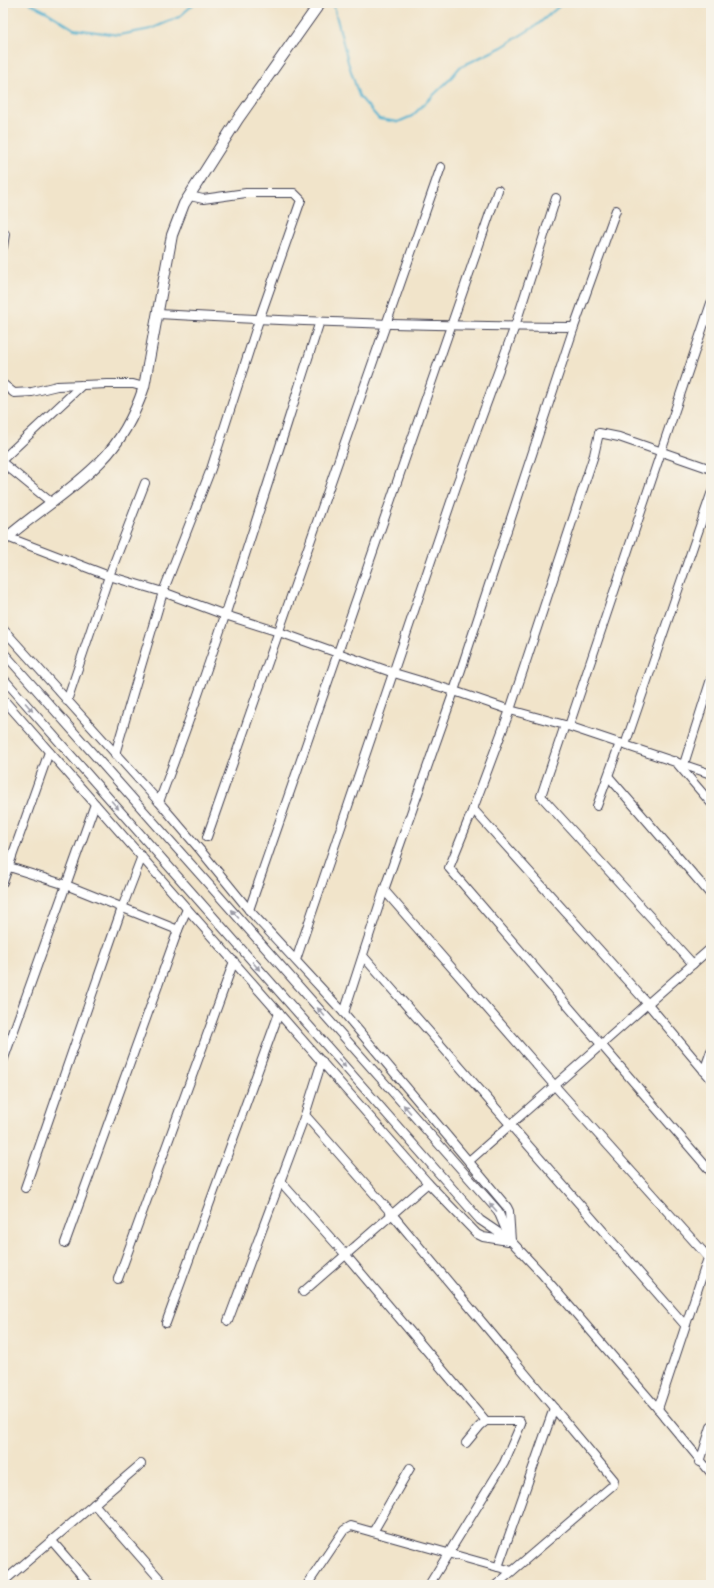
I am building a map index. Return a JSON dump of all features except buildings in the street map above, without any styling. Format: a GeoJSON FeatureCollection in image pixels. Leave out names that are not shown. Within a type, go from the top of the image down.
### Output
{"type":"FeatureCollection","features":[{"type":"Feature","properties":{"kind":"main road"},"geometry":{"type":"LineString","coordinates":[[5,539],[52,503],[101,461],[120,436],[137,407],[144,388],[172,235],[184,204],[238,119],[320,3]]}},
{"type":"Feature","properties":{"kind":"street"},"geometry":{"type":"LineString","coordinates":[[207,837],[441,167]]}},
{"type":"Feature","properties":{"kind":"street"},"geometry":{"type":"LineString","coordinates":[[249,910],[498,190]]}},
{"type":"Feature","properties":{"kind":"street"},"geometry":{"type":"LineString","coordinates":[[115,754],[163,592],[211,469],[259,320],[301,200],[294,193],[246,193],[203,198],[190,196]]}},
{"type":"Feature","properties":{"kind":"street"},"geometry":{"type":"LineString","coordinates":[[296,960],[457,484],[515,326],[556,198]]}},
{"type":"Feature","properties":{"kind":"street"},"geometry":{"type":"LineString","coordinates":[[344,1013],[384,890],[454,691],[574,327],[616,210]]}},
{"type":"Feature","properties":{"kind":"street"},"geometry":{"type":"LineString","coordinates":[[3,247],[5,234]]}},
{"type":"Feature","properties":{"kind":"street"},"geometry":{"type":"LineString","coordinates":[[693,964],[541,796],[567,725],[711,303]]}},
{"type":"Feature","properties":{"kind":"street"},"geometry":{"type":"LineString","coordinates":[[158,314],[259,320],[386,324],[574,327]]}},
{"type":"Feature","properties":{"kind":"street"},"geometry":{"type":"LineString","coordinates":[[159,802],[225,615],[320,321]]}},
{"type":"Feature","properties":{"kind":"street"},"geometry":{"type":"LineString","coordinates":[[3,384],[14,393],[32,392],[57,386],[82,385],[133,384],[144,388]]}},
{"type":"Feature","properties":{"kind":"street"},"geometry":{"type":"LineString","coordinates":[[3,459],[82,385]]}},
{"type":"Feature","properties":{"kind":"street"},"geometry":{"type":"LineString","coordinates":[[711,468],[619,437],[599,432],[591,462],[510,710],[449,868],[711,1172]]}},
{"type":"Feature","properties":{"kind":"street"},"geometry":{"type":"LineString","coordinates":[[3,463],[52,503]]}},
{"type":"Feature","properties":{"kind":"street"},"geometry":{"type":"LineString","coordinates":[[67,701],[109,576],[145,483]]}},
{"type":"Feature","properties":{"kind":"street"},"geometry":{"type":"LineString","coordinates":[[597,806],[623,744],[711,494]]}},
{"type":"Feature","properties":{"kind":"street"},"geometry":{"type":"LineString","coordinates":[[5,539],[109,576],[163,592],[394,673],[510,710],[567,725],[711,774]]}},
{"type":"Feature","properties":{"kind":"street"},"geometry":{"type":"LineString","coordinates":[[3,629],[159,802],[249,910],[344,1013],[507,1207],[509,1211],[511,1241]]}},
{"type":"Feature","properties":{"kind":"street"},"geometry":{"type":"LineString","coordinates":[[3,652],[498,1211],[511,1241]]}},
{"type":"Feature","properties":{"kind":"street"},"geometry":{"type":"LineString","coordinates":[[3,678],[480,1220],[511,1241],[567,1302],[711,1474]]}},
{"type":"Feature","properties":{"kind":"street"},"geometry":{"type":"LineString","coordinates":[[684,764],[711,679]]}},
{"type":"Feature","properties":{"kind":"street"},"geometry":{"type":"LineString","coordinates":[[3,701],[142,856],[428,1183],[476,1234],[483,1237],[511,1241]]}},
{"type":"Feature","properties":{"kind":"street"},"geometry":{"type":"LineString","coordinates":[[3,882],[6,865],[50,752]]}},
{"type":"Feature","properties":{"kind":"street"},"geometry":{"type":"LineString","coordinates":[[674,761],[711,803]]}},
{"type":"Feature","properties":{"kind":"street"},"geometry":{"type":"LineString","coordinates":[[609,777],[711,895]]}},
{"type":"Feature","properties":{"kind":"street"},"geometry":{"type":"LineString","coordinates":[[3,1061],[95,804]]}},
{"type":"Feature","properties":{"kind":"street"},"geometry":{"type":"LineString","coordinates":[[473,809],[648,1004],[711,1079]]}},
{"type":"Feature","properties":{"kind":"street"},"geometry":{"type":"LineString","coordinates":[[25,1188],[122,908],[142,856]]}},
{"type":"Feature","properties":{"kind":"street"},"geometry":{"type":"LineString","coordinates":[[6,865],[66,886],[178,930]]}},
{"type":"Feature","properties":{"kind":"street"},"geometry":{"type":"LineString","coordinates":[[384,890],[554,1085],[710,1253],[658,1409]]}},
{"type":"Feature","properties":{"kind":"street"},"geometry":{"type":"LineString","coordinates":[[65,1242],[178,930],[187,909]]}},
{"type":"Feature","properties":{"kind":"street"},"geometry":{"type":"LineString","coordinates":[[469,1162],[554,1085],[711,948]]}},
{"type":"Feature","properties":{"kind":"street"},"geometry":{"type":"LineString","coordinates":[[363,956],[685,1325]]}},
{"type":"Feature","properties":{"kind":"street"},"geometry":{"type":"LineString","coordinates":[[118,1279],[234,961]]}},
{"type":"Feature","properties":{"kind":"street"},"geometry":{"type":"LineString","coordinates":[[166,1323],[279,1013]]}},
{"type":"Feature","properties":{"kind":"street"},"geometry":{"type":"LineString","coordinates":[[704,1071],[711,1051]]}},
{"type":"Feature","properties":{"kind":"street"},"geometry":{"type":"LineString","coordinates":[[228,1321],[305,1115],[322,1061]]}},
{"type":"Feature","properties":{"kind":"street"},"geometry":{"type":"LineString","coordinates":[[305,1115],[392,1214],[614,1480],[613,1485],[496,1585]]}},
{"type":"Feature","properties":{"kind":"street"},"geometry":{"type":"LineString","coordinates":[[280,1181],[345,1254],[486,1421]]}},
{"type":"Feature","properties":{"kind":"street"},"geometry":{"type":"LineString","coordinates":[[303,1292],[428,1183]]}},
{"type":"Feature","properties":{"kind":"street"},"geometry":{"type":"LineString","coordinates":[[498,1567],[554,1408]]}},
{"type":"Feature","properties":{"kind":"street"},"geometry":{"type":"LineString","coordinates":[[429,1585],[448,1552],[504,1464],[521,1424],[520,1421],[486,1421],[480,1426],[466,1444]]}},
{"type":"Feature","properties":{"kind":"street"},"geometry":{"type":"LineString","coordinates":[[700,1462],[711,1427]]}},
{"type":"Feature","properties":{"kind":"street"},"geometry":{"type":"LineString","coordinates":[[5,1583],[141,1464]]}},
{"type":"Feature","properties":{"kind":"street"},"geometry":{"type":"LineString","coordinates":[[373,1532],[410,1468]]}},
{"type":"Feature","properties":{"kind":"street"},"geometry":{"type":"LineString","coordinates":[[94,1504],[165,1585]]}},
{"type":"Feature","properties":{"kind":"street"},"geometry":{"type":"LineString","coordinates":[[307,1585],[344,1530],[351,1526],[512,1571]]}},
{"type":"Feature","properties":{"kind":"street"},"geometry":{"type":"LineString","coordinates":[[52,1541],[90,1585]]}},
{"type":"Feature","properties":{"kind":"waterway"},"geometry":{"type":"LineString","coordinates":[[29,3],[47,12],[74,29],[119,35],[151,29],[179,17],[195,3]]}},
{"type":"Feature","properties":{"kind":"waterway"},"geometry":{"type":"LineString","coordinates":[[333,3],[348,62],[359,96],[379,119],[398,122],[412,116],[450,79],[460,67],[502,47],[537,25],[563,3]]}}]}
